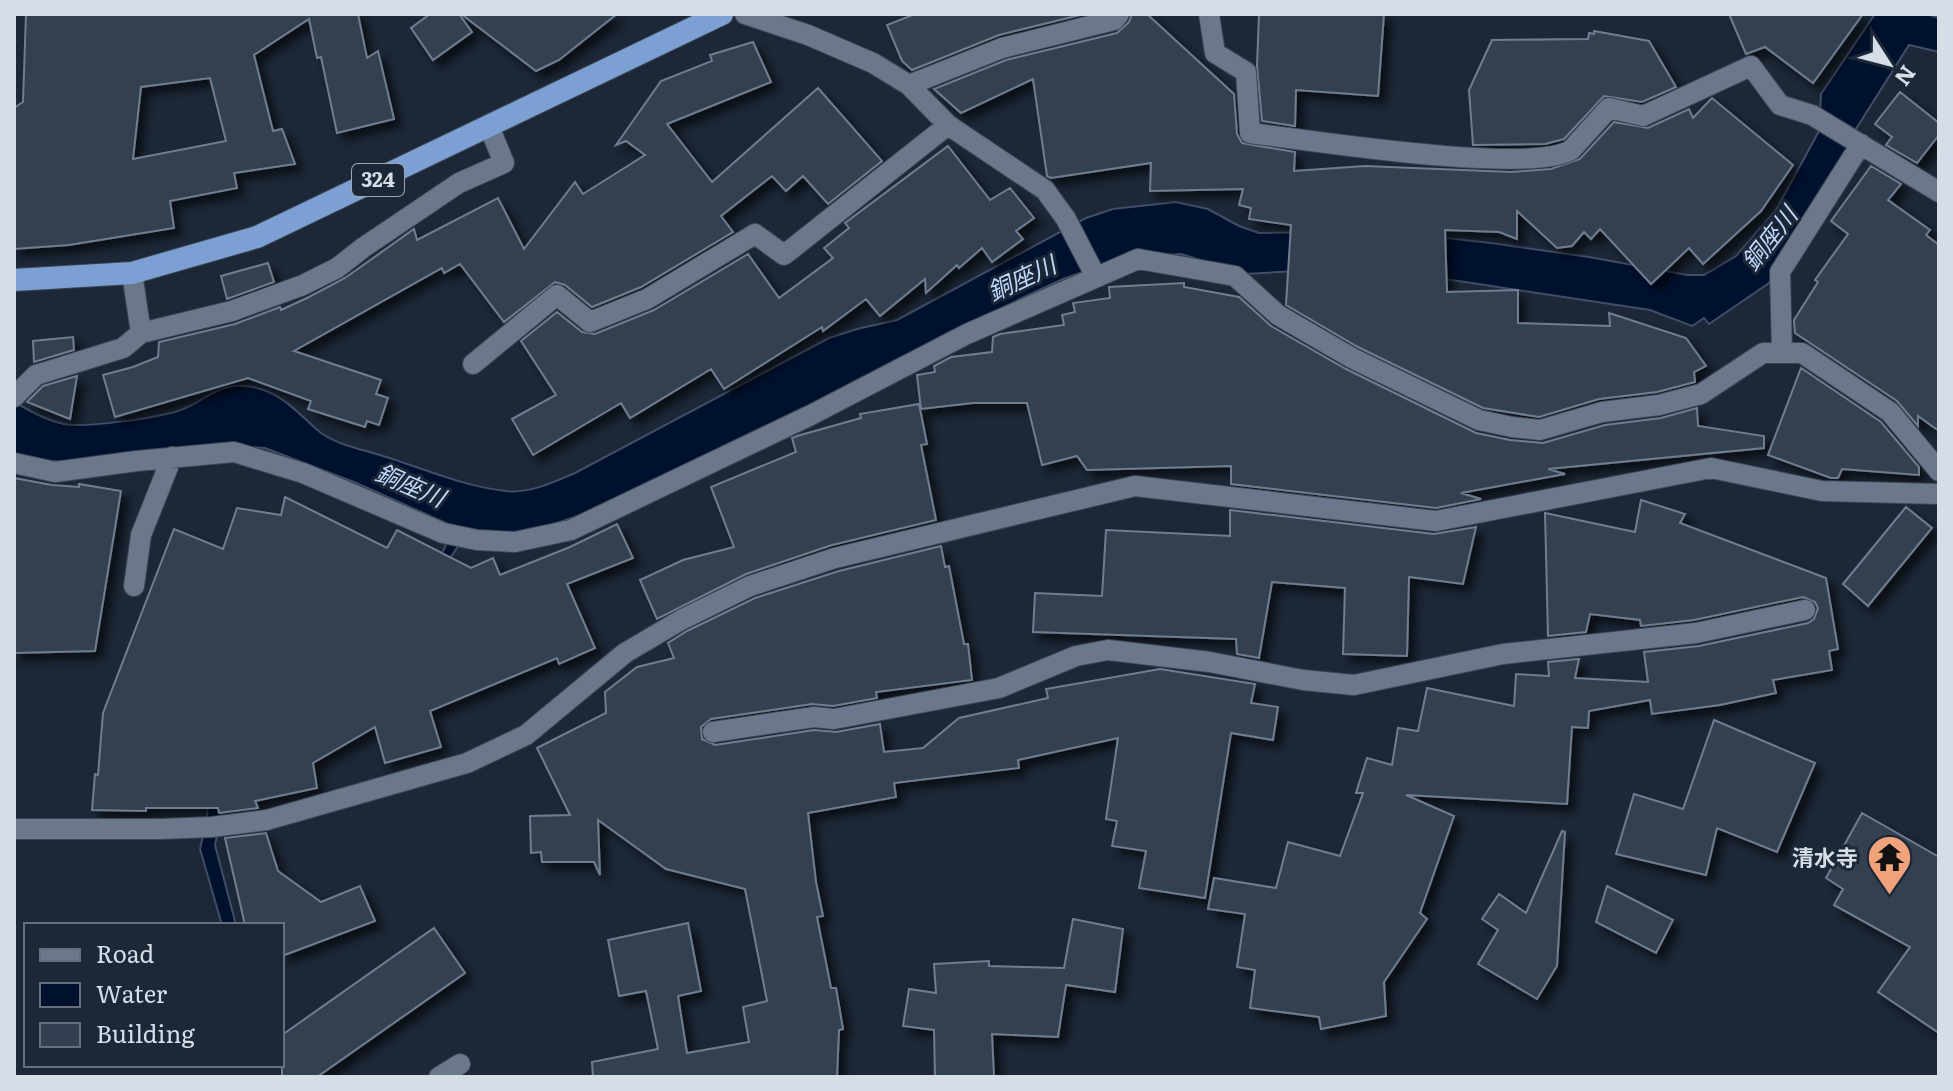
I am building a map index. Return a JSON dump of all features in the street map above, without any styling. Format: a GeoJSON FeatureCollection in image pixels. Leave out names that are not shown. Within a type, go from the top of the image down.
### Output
{"type":"FeatureCollection","features":[{"type":"Feature","properties":{"kind":"highway","name":"324"},"geometry":{"type":"LineString","coordinates":[[14,280],[132,273],[257,237],[722,14]]}},
{"type":"Feature","properties":{"kind":"street"},"geometry":{"type":"LineString","coordinates":[[745,14],[808,35],[873,63],[909,85],[948,125],[1045,190],[1066,219],[1096,277]]}},
{"type":"Feature","properties":{"kind":"street"},"geometry":{"type":"LineString","coordinates":[[909,85],[1002,48],[1114,20],[1119,14]]}},
{"type":"Feature","properties":{"kind":"street"},"geometry":{"type":"LineString","coordinates":[[1209,14],[1215,53],[1246,72],[1250,133],[1453,157],[1540,159],[1571,150],[1609,108],[1643,116],[1751,66],[1780,105],[1812,115],[1939,192]]}},
{"type":"Feature","properties":{"kind":"street"},"geometry":{"type":"LineString","coordinates":[[473,364],[557,295],[590,322],[647,299],[755,234],[784,255],[948,125]]}},
{"type":"Feature","properties":{"kind":"street"},"geometry":{"type":"LineString","coordinates":[[14,397],[36,375],[123,348],[141,333],[232,311],[303,285],[337,268],[459,183],[504,163],[489,126]]}},
{"type":"Feature","properties":{"kind":"street"},"geometry":{"type":"LineString","coordinates":[[1782,352],[1780,272],[1858,144]]}},
{"type":"Feature","properties":{"kind":"street"},"geometry":{"type":"LineString","coordinates":[[14,463],[55,472],[234,452],[303,473],[443,533],[477,540],[515,542],[571,530],[811,415],[967,334],[1138,259],[1235,276],[1278,315],[1352,358],[1479,420],[1512,427],[1540,430],[1602,412],[1659,405],[1701,394],[1763,353],[1802,353],[1890,412],[1939,471]]}},
{"type":"Feature","properties":{"kind":"street"},"geometry":{"type":"LineString","coordinates":[[132,273],[141,333]]}},
{"type":"Feature","properties":{"kind":"street"},"geometry":{"type":"LineString","coordinates":[[134,586],[141,535],[172,457]]}},
{"type":"Feature","properties":{"kind":"street"},"geometry":{"type":"LineString","coordinates":[[14,829],[161,829],[267,820],[467,763],[526,735],[625,653],[681,620],[750,586],[835,558],[1135,486],[1436,521],[1711,468],[1822,491],[1939,494]]}},
{"type":"Feature","properties":{"kind":"street"},"geometry":{"type":"LineString","coordinates":[[713,732],[814,717],[834,719],[999,688],[1076,656],[1108,650],[1210,662],[1303,680],[1354,685],[1503,654],[1696,633],[1805,610]]}},
{"type":"Feature","properties":{"kind":"street"},"geometry":{"type":"LineString","coordinates":[[439,1077],[460,1064]]}},
{"type":"Feature","properties":{"kind":"water","name":"銅座川"},"geometry":{"type":"Polygon","coordinates":[[[1875,14],[1927,14],[1939,18],[1939,52],[1909,45],[1856,129],[1849,148],[1769,283],[1709,324],[1704,318],[1692,326],[1650,310],[1366,267],[1245,274],[1181,254],[1123,258],[1063,279],[1020,299],[807,408],[580,515],[537,530],[459,545],[446,564],[219,781],[221,816],[215,845],[235,923],[221,923],[200,849],[210,780],[439,559],[455,527],[354,482],[265,448],[235,446],[83,462],[40,461],[14,454],[14,402],[57,422],[88,425],[167,414],[188,407],[214,392],[244,386],[276,396],[321,433],[343,444],[475,486],[506,491],[532,489],[575,473],[829,338],[897,320],[1086,218],[1113,209],[1176,202],[1208,209],[1259,233],[1383,231],[1491,243],[1687,275],[1704,275],[1736,256],[1776,210],[1819,131],[1821,94],[1875,14]]]}},
{"type":"Feature","properties":{"kind":"building"},"geometry":{"type":"Polygon","coordinates":[[[26,14],[358,14],[367,58],[378,51],[394,119],[337,133],[321,57],[317,58],[309,19],[254,55],[273,131],[282,129],[295,164],[234,173],[237,188],[170,201],[174,228],[69,245],[14,249],[14,108],[23,102],[26,14]],[[210,78],[141,87],[133,159],[226,141],[210,78]]]}},
{"type":"Feature","properties":{"kind":"building"},"geometry":{"type":"Polygon","coordinates":[[[430,14],[459,14],[472,32],[433,60],[411,28],[430,14]]]}},
{"type":"Feature","properties":{"kind":"building"},"geometry":{"type":"Polygon","coordinates":[[[461,14],[617,14],[559,60],[536,71],[461,14]]]}},
{"type":"Feature","properties":{"kind":"building"},"geometry":{"type":"Polygon","coordinates":[[[915,14],[1084,14],[999,35],[912,70],[902,61],[887,25],[915,14]]]}},
{"type":"Feature","properties":{"kind":"building"},"geometry":{"type":"Polygon","coordinates":[[[1132,14],[1147,14],[1234,94],[1237,134],[1242,143],[1295,152],[1294,171],[1365,166],[1511,172],[1551,169],[1580,159],[1614,122],[1648,128],[1689,109],[1693,118],[1712,98],[1793,165],[1761,211],[1703,264],[1689,248],[1651,284],[1600,229],[1591,239],[1584,232],[1572,246],[1557,248],[1517,211],[1517,239],[1499,232],[1445,230],[1447,292],[1518,290],[1518,323],[1610,326],[1609,313],[1686,338],[1706,366],[1694,372],[1695,382],[1657,392],[1599,399],[1539,417],[1483,408],[1358,347],[1286,305],[1291,225],[1249,219],[1251,208],[1239,205],[1243,189],[1150,191],[1151,163],[1051,178],[1047,176],[1033,79],[961,113],[934,89],[1006,60],[1117,33],[1129,22],[1132,14]]]}},
{"type":"Feature","properties":{"kind":"building"},"geometry":{"type":"Polygon","coordinates":[[[1259,14],[1384,14],[1378,96],[1296,90],[1295,126],[1262,121],[1257,66],[1259,14]]]}},
{"type":"Feature","properties":{"kind":"building"},"geometry":{"type":"Polygon","coordinates":[[[1729,14],[1863,14],[1813,83],[1765,47],[1746,54],[1729,14]]]}},
{"type":"Feature","properties":{"kind":"building"},"geometry":{"type":"Polygon","coordinates":[[[1594,31],[1649,41],[1676,87],[1642,102],[1604,96],[1564,139],[1545,144],[1473,145],[1469,90],[1492,40],[1588,39],[1589,33],[1594,34],[1594,31]]]}},
{"type":"Feature","properties":{"kind":"building"},"geometry":{"type":"Polygon","coordinates":[[[753,42],[771,82],[667,124],[712,182],[818,88],[882,161],[828,204],[803,176],[786,191],[772,176],[721,216],[733,232],[641,287],[592,307],[565,285],[555,282],[504,322],[460,264],[444,273],[442,268],[294,351],[381,380],[376,394],[388,398],[379,425],[367,421],[365,427],[308,409],[311,401],[248,378],[115,417],[103,375],[158,357],[159,342],[235,324],[280,307],[281,310],[309,297],[345,278],[414,229],[417,240],[498,198],[524,249],[575,182],[583,194],[645,155],[626,141],[616,145],[661,81],[712,61],[710,55],[753,42]]]}},
{"type":"Feature","properties":{"kind":"building"},"geometry":{"type":"Polygon","coordinates":[[[1900,92],[1939,123],[1939,135],[1917,163],[1886,145],[1892,137],[1875,124],[1900,92]]]}},
{"type":"Feature","properties":{"kind":"building"},"geometry":{"type":"Polygon","coordinates":[[[948,146],[990,200],[1010,188],[1034,218],[1016,231],[1023,239],[992,262],[982,248],[959,268],[957,265],[926,293],[925,279],[880,316],[866,299],[823,331],[822,327],[724,389],[711,369],[630,418],[621,403],[533,455],[512,419],[556,395],[521,341],[557,312],[582,332],[595,334],[654,310],[748,254],[779,298],[833,258],[824,248],[849,228],[845,223],[948,146]]]}},
{"type":"Feature","properties":{"kind":"building"},"geometry":{"type":"Polygon","coordinates":[[[1871,166],[1901,184],[1888,200],[1930,230],[1926,235],[1939,245],[1939,431],[1918,416],[1918,426],[1897,401],[1795,333],[1794,320],[1818,282],[1815,280],[1848,234],[1831,221],[1871,166]]]}},
{"type":"Feature","properties":{"kind":"building"},"geometry":{"type":"Polygon","coordinates":[[[268,263],[274,282],[227,299],[221,276],[268,263]]]}},
{"type":"Feature","properties":{"kind":"building"},"geometry":{"type":"Polygon","coordinates":[[[1184,283],[1184,287],[1239,297],[1271,326],[1346,369],[1476,433],[1543,443],[1605,425],[1661,418],[1697,408],[1698,426],[1764,436],[1764,448],[1548,469],[1565,474],[1461,493],[1481,499],[1436,508],[1231,484],[1231,466],[1087,470],[1077,456],[1042,465],[1027,403],[973,403],[921,409],[917,375],[935,372],[934,366],[951,357],[992,352],[993,337],[1000,334],[1064,325],[1062,315],[1075,312],[1073,303],[1110,298],[1109,287],[1184,283]]]}},
{"type":"Feature","properties":{"kind":"building"},"geometry":{"type":"Polygon","coordinates":[[[73,337],[74,350],[34,362],[33,341],[73,337]]]}},
{"type":"Feature","properties":{"kind":"building"},"geometry":{"type":"Polygon","coordinates":[[[1801,368],[1881,422],[1919,467],[1919,475],[1842,469],[1838,478],[1831,478],[1768,455],[1801,368]]]}},
{"type":"Feature","properties":{"kind":"building"},"geometry":{"type":"Polygon","coordinates":[[[77,376],[70,419],[27,402],[43,386],[77,376]]]}},
{"type":"Feature","properties":{"kind":"building"},"geometry":{"type":"Polygon","coordinates":[[[919,404],[927,444],[921,445],[936,520],[832,545],[746,574],[657,619],[640,580],[683,560],[734,547],[711,487],[796,452],[792,438],[797,436],[861,418],[860,414],[919,404]]]}},
{"type":"Feature","properties":{"kind":"building"},"geometry":{"type":"Polygon","coordinates":[[[14,478],[121,491],[95,651],[14,653],[14,478]]]}},
{"type":"Feature","properties":{"kind":"building"},"geometry":{"type":"Polygon","coordinates":[[[285,497],[387,548],[397,530],[471,568],[493,558],[500,575],[617,524],[633,558],[567,584],[595,648],[559,664],[557,658],[430,711],[441,747],[385,763],[375,727],[313,763],[317,788],[255,801],[258,808],[219,813],[218,808],[92,810],[103,713],[174,529],[223,549],[237,508],[281,515],[285,497]]]}},
{"type":"Feature","properties":{"kind":"building"},"geometry":{"type":"Polygon","coordinates":[[[1641,500],[1685,514],[1680,523],[1826,578],[1838,649],[1829,651],[1832,670],[1773,680],[1776,693],[1720,705],[1652,714],[1650,700],[1589,711],[1588,728],[1572,727],[1567,804],[1406,795],[1454,816],[1420,913],[1427,919],[1384,982],[1386,1016],[1321,1029],[1319,1017],[1250,1008],[1255,970],[1237,967],[1245,914],[1208,909],[1214,878],[1276,888],[1288,842],[1340,856],[1363,793],[1356,793],[1367,758],[1392,765],[1398,728],[1418,731],[1427,688],[1514,706],[1516,674],[1549,676],[1548,662],[1579,659],[1575,678],[1648,682],[1644,652],[1699,646],[1808,623],[1814,619],[1818,608],[1815,602],[1803,597],[1694,620],[1641,626],[1640,620],[1590,614],[1586,632],[1548,636],[1545,513],[1635,532],[1641,500]]]}},
{"type":"Feature","properties":{"kind":"building"},"geometry":{"type":"Polygon","coordinates":[[[1906,507],[1932,528],[1868,606],[1843,584],[1906,507]]]}},
{"type":"Feature","properties":{"kind":"building"},"geometry":{"type":"Polygon","coordinates":[[[1230,510],[1434,534],[1476,527],[1463,584],[1409,577],[1407,656],[1343,654],[1345,588],[1272,582],[1259,658],[1237,654],[1236,639],[1033,632],[1035,593],[1102,596],[1106,530],[1230,536],[1230,510]]]}},
{"type":"Feature","properties":{"kind":"building"},"geometry":{"type":"Polygon","coordinates":[[[941,546],[945,567],[949,566],[964,644],[968,644],[972,680],[876,692],[877,698],[833,706],[812,704],[711,719],[701,727],[702,739],[715,745],[880,724],[884,752],[923,748],[959,718],[1048,698],[1046,689],[1160,669],[1255,684],[1251,703],[1278,707],[1273,740],[1231,733],[1205,898],[1139,888],[1146,851],[1112,846],[1117,821],[1106,819],[1118,738],[1018,760],[1019,768],[894,783],[896,797],[808,813],[823,916],[817,917],[831,988],[836,988],[843,1029],[839,1030],[837,1077],[593,1077],[592,1062],[658,1049],[646,991],[619,996],[608,940],[688,923],[701,991],[678,996],[687,1053],[749,1042],[743,1007],[767,1001],[745,889],[666,869],[598,820],[600,875],[594,862],[542,862],[541,852],[531,853],[530,816],[570,815],[537,748],[606,713],[605,692],[637,667],[674,658],[668,643],[687,631],[755,598],[839,571],[941,546]]]}},
{"type":"Feature","properties":{"kind":"building"},"geometry":{"type":"Polygon","coordinates":[[[1714,720],[1815,763],[1777,852],[1717,828],[1706,875],[1616,854],[1634,794],[1683,809],[1714,720]]]}},
{"type":"Feature","properties":{"kind":"building","name":"清水寺"},"geometry":{"type":"Polygon","coordinates":[[[1862,813],[1939,857],[1939,1033],[1878,992],[1910,947],[1834,905],[1843,889],[1826,878],[1862,813]]]}},
{"type":"Feature","properties":{"kind":"building"},"geometry":{"type":"Polygon","coordinates":[[[1562,831],[1565,832],[1557,966],[1537,999],[1478,964],[1498,930],[1482,919],[1499,894],[1526,913],[1562,831]]]}},
{"type":"Feature","properties":{"kind":"building"},"geometry":{"type":"Polygon","coordinates":[[[266,833],[278,871],[321,902],[360,886],[375,921],[284,955],[284,923],[245,923],[225,838],[266,833]]]}},
{"type":"Feature","properties":{"kind":"building"},"geometry":{"type":"Polygon","coordinates":[[[1607,886],[1673,920],[1656,953],[1596,922],[1607,886]]]}},
{"type":"Feature","properties":{"kind":"building"},"geometry":{"type":"Polygon","coordinates":[[[1073,919],[1123,929],[1115,992],[1066,985],[1058,1037],[992,1034],[994,1077],[935,1077],[934,1030],[903,1026],[909,989],[936,993],[934,964],[989,961],[989,966],[1064,968],[1073,919]]]}},
{"type":"Feature","properties":{"kind":"building"},"geometry":{"type":"Polygon","coordinates":[[[434,928],[465,973],[317,1077],[282,1077],[284,1034],[434,928]]]}},
{"type":"Feature","properties":{"kind":"place","name":"清水寺"},"geometry":{"type":"Point","coordinates":[1889,897]}}]}
